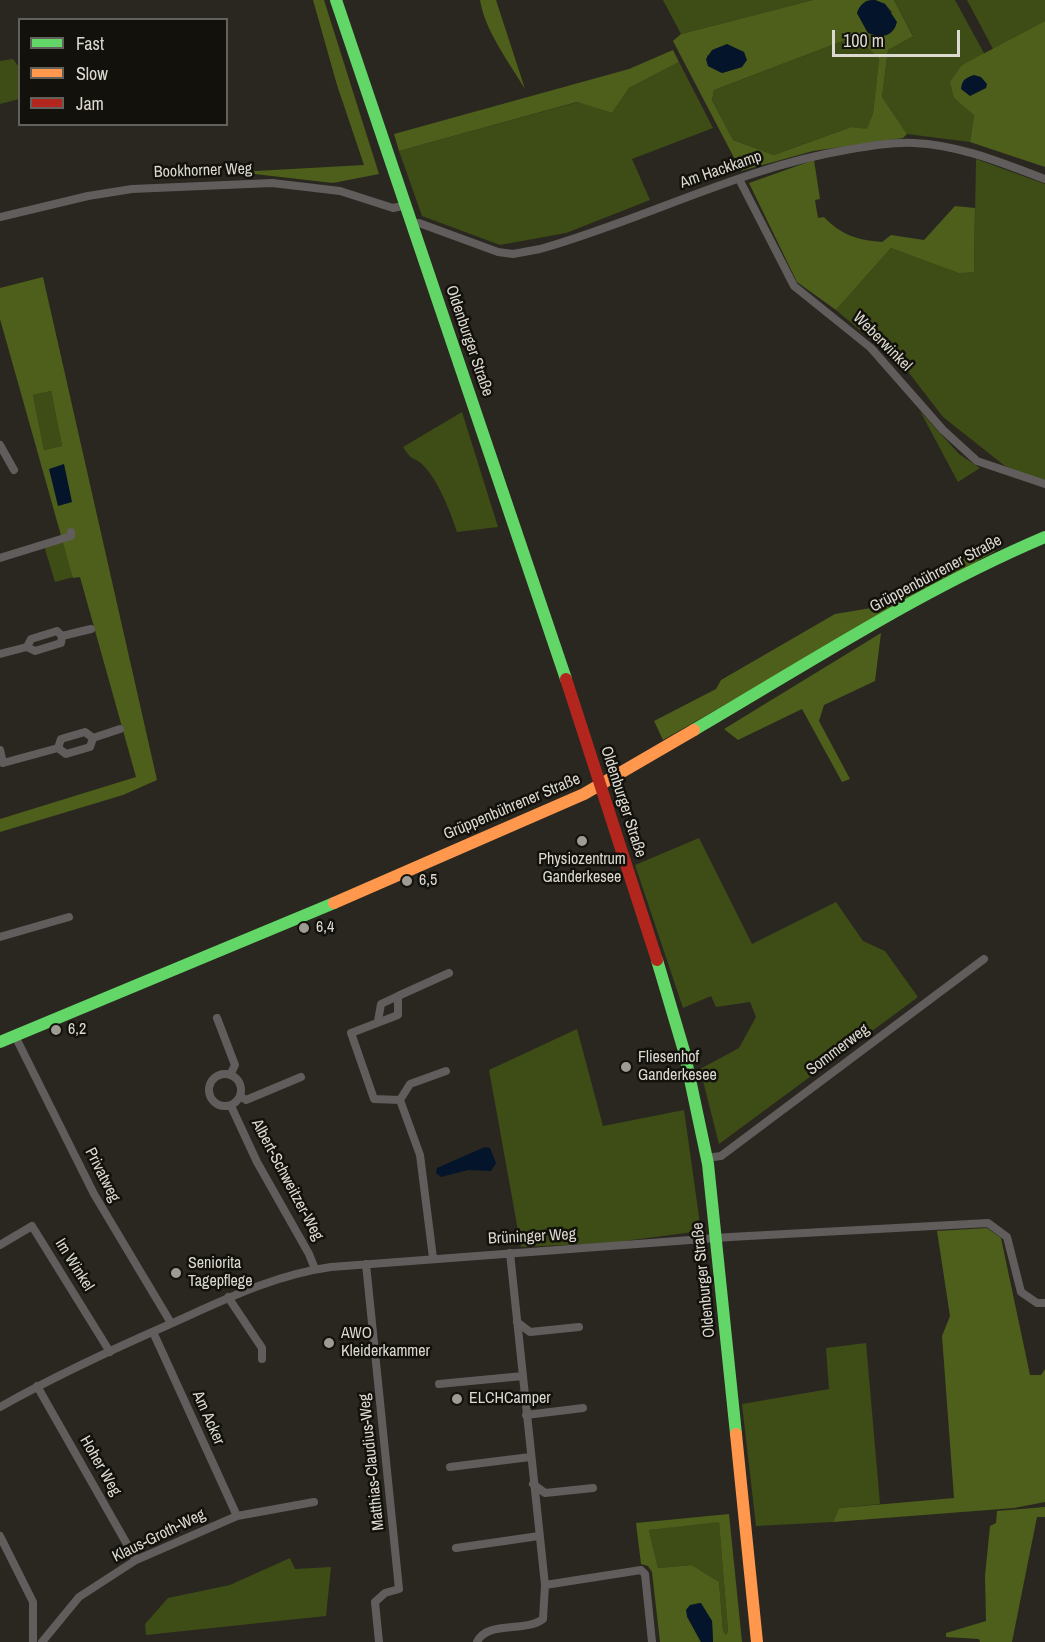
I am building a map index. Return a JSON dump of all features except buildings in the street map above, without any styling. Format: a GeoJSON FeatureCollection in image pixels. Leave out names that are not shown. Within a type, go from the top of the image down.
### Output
{"type":"FeatureCollection","features":[{"type":"Feature","properties":{"kind":"street","name":"Oldenburger Straße"},"geometry":{"type":"LineString","coordinates":[[336,0],[601,786],[682,1042],[706,1158],[757,1642]]}},
{"type":"Feature","properties":{"kind":"street","name":"Am Hackkamp"},"geometry":{"type":"LineString","coordinates":[[413,224],[419,223],[498,252],[513,254],[567,241],[739,179],[813,156],[891,143],[917,143],[975,153],[1045,179]]}},
{"type":"Feature","properties":{"kind":"street","name":"Weberwinkel"},"geometry":{"type":"LineString","coordinates":[[739,179],[794,286],[871,348],[943,430],[977,461],[1045,484]]}},
{"type":"Feature","properties":{"kind":"street","name":"Bookhorner Weg"},"geometry":{"type":"LineString","coordinates":[[0,217],[88,196],[132,189],[272,183],[340,191],[393,208],[407,205]]}},
{"type":"Feature","properties":{"kind":"street"},"geometry":{"type":"LineString","coordinates":[[0,445],[14,470]]}},
{"type":"Feature","properties":{"kind":"street"},"geometry":{"type":"LineString","coordinates":[[0,558],[71,536],[71,532]]}},
{"type":"Feature","properties":{"kind":"street","name":"Grüppenbührener Straße"},"geometry":{"type":"LineString","coordinates":[[0,1042],[251,939],[601,786],[933,591],[1000,556],[1045,537]]}},
{"type":"Feature","properties":{"kind":"street"},"geometry":{"type":"LineString","coordinates":[[63,636],[91,629]]}},
{"type":"Feature","properties":{"kind":"street"},"geometry":{"type":"LineString","coordinates":[[27,647],[31,639],[40,636],[57,631],[63,636]]}},
{"type":"Feature","properties":{"kind":"street"},"geometry":{"type":"LineString","coordinates":[[0,654],[27,647],[35,651],[61,643],[63,636]]}},
{"type":"Feature","properties":{"kind":"street"},"geometry":{"type":"LineString","coordinates":[[93,738],[120,729]]}},
{"type":"Feature","properties":{"kind":"street"},"geometry":{"type":"LineString","coordinates":[[58,748],[61,739],[85,732],[93,738]]}},
{"type":"Feature","properties":{"kind":"street"},"geometry":{"type":"LineString","coordinates":[[58,748],[66,754],[90,747],[93,738]]}},
{"type":"Feature","properties":{"kind":"street"},"geometry":{"type":"LineString","coordinates":[[0,750],[3,763],[58,748]]}},
{"type":"Feature","properties":{"kind":"street"},"geometry":{"type":"LineString","coordinates":[[0,937],[69,917]]}},
{"type":"Feature","properties":{"kind":"street","name":"Sommerweg"},"geometry":{"type":"LineString","coordinates":[[706,1158],[721,1156],[984,959]]}},
{"type":"Feature","properties":{"kind":"street"},"geometry":{"type":"LineString","coordinates":[[378,1021],[381,1004],[449,973]]}},
{"type":"Feature","properties":{"kind":"street"},"geometry":{"type":"LineString","coordinates":[[398,996],[398,1015],[351,1033],[374,1099],[400,1100]]}},
{"type":"Feature","properties":{"kind":"street"},"geometry":{"type":"LineString","coordinates":[[217,1018],[235,1065],[231,1075]]}},
{"type":"Feature","properties":{"kind":"street","name":"Privatweg"},"geometry":{"type":"LineString","coordinates":[[15,1036],[99,1203],[171,1323]]}},
{"type":"Feature","properties":{"kind":"street"},"geometry":{"type":"LineString","coordinates":[[400,1100],[410,1084],[446,1071]]}},
{"type":"Feature","properties":{"kind":"street"},"geometry":{"type":"LineString","coordinates":[[231,1075],[240,1084],[240,1096],[231,1106],[216,1104],[209,1091],[216,1077],[231,1075]]}},
{"type":"Feature","properties":{"kind":"street","name":"Albert-Schweitzer-Weg"},"geometry":{"type":"LineString","coordinates":[[240,1096],[246,1100],[301,1077]]}},
{"type":"Feature","properties":{"kind":"street"},"geometry":{"type":"LineString","coordinates":[[400,1100],[420,1155],[433,1258]]}},
{"type":"Feature","properties":{"kind":"street","name":"Albert-Schweitzer-Weg"},"geometry":{"type":"LineString","coordinates":[[231,1106],[257,1162],[309,1254],[315,1269]]}},
{"type":"Feature","properties":{"kind":"street","name":"Brüninger Weg"},"geometry":{"type":"LineString","coordinates":[[0,1407],[38,1386],[228,1297],[278,1278],[315,1269],[433,1258],[988,1223],[1007,1237],[1021,1292],[1037,1303],[1045,1302]]}},
{"type":"Feature","properties":{"kind":"street","name":"Im Winkel"},"geometry":{"type":"LineString","coordinates":[[0,1245],[33,1226],[110,1352]]}},
{"type":"Feature","properties":{"kind":"street"},"geometry":{"type":"LineString","coordinates":[[477,1642],[480,1635],[488,1631],[536,1625],[543,1619],[544,1585],[510,1253]]}},
{"type":"Feature","properties":{"kind":"street","name":"Matthias-Claudius-Weg"},"geometry":{"type":"LineString","coordinates":[[366,1264],[399,1589],[385,1593],[375,1602],[379,1642]]}},
{"type":"Feature","properties":{"kind":"street"},"geometry":{"type":"LineString","coordinates":[[228,1297],[262,1348],[262,1359]]}},
{"type":"Feature","properties":{"kind":"street"},"geometry":{"type":"LineString","coordinates":[[517,1322],[530,1332]]}},
{"type":"Feature","properties":{"kind":"street"},"geometry":{"type":"LineString","coordinates":[[520,1343],[530,1332],[579,1327]]}},
{"type":"Feature","properties":{"kind":"street","name":"Am Acker"},"geometry":{"type":"LineString","coordinates":[[153,1332],[237,1516]]}},
{"type":"Feature","properties":{"kind":"street"},"geometry":{"type":"LineString","coordinates":[[439,1384],[523,1376]]}},
{"type":"Feature","properties":{"kind":"street","name":"Hoher Weg"},"geometry":{"type":"LineString","coordinates":[[38,1386],[136,1560]]}},
{"type":"Feature","properties":{"kind":"street"},"geometry":{"type":"LineString","coordinates":[[526,1415],[583,1408]]}},
{"type":"Feature","properties":{"kind":"street"},"geometry":{"type":"LineString","coordinates":[[450,1467],[530,1457]]}},
{"type":"Feature","properties":{"kind":"street"},"geometry":{"type":"LineString","coordinates":[[533,1484],[545,1493],[593,1488]]}},
{"type":"Feature","properties":{"kind":"street"},"geometry":{"type":"LineString","coordinates":[[536,1505],[545,1493]]}},
{"type":"Feature","properties":{"kind":"street","name":"Klaus-Groth-Weg"},"geometry":{"type":"LineString","coordinates":[[42,1642],[79,1597],[136,1560],[237,1516],[314,1502]]}},
{"type":"Feature","properties":{"kind":"street"},"geometry":{"type":"LineString","coordinates":[[0,1536],[33,1602],[33,1642]]}},
{"type":"Feature","properties":{"kind":"street"},"geometry":{"type":"LineString","coordinates":[[456,1548],[539,1536]]}},
{"type":"Feature","properties":{"kind":"street"},"geometry":{"type":"LineString","coordinates":[[544,1585],[641,1570],[645,1574],[652,1642]]}},
{"type":"Feature","properties":{"kind":"green space"},"geometry":{"type":"Polygon","coordinates":[[[313,0],[324,0],[379,174],[333,183],[237,172],[364,165],[337,85],[313,0]]]}},
{"type":"Feature","properties":{"kind":"green space"},"geometry":{"type":"Polygon","coordinates":[[[480,0],[496,0],[525,89],[492,35],[480,0]]]}},
{"type":"Feature","properties":{"kind":"green space"},"geometry":{"type":"Polygon","coordinates":[[[663,0],[813,0],[681,34],[663,0]]]}},
{"type":"Feature","properties":{"kind":"green space"},"geometry":{"type":"Polygon","coordinates":[[[813,0],[872,0],[866,1],[857,13],[868,33],[892,12],[885,4],[875,0],[894,0],[913,36],[888,50],[882,97],[907,134],[903,138],[813,151],[741,171],[673,41],[681,34],[813,0]],[[856,36],[714,90],[712,100],[733,140],[774,155],[851,127],[867,129],[873,113],[879,59],[856,36]],[[707,55],[708,66],[722,73],[742,67],[707,55]]]}},
{"type":"Feature","properties":{"kind":"green space"},"geometry":{"type":"Polygon","coordinates":[[[894,0],[955,0],[985,55],[962,65],[954,98],[974,114],[970,142],[907,134],[882,97],[888,50],[913,35],[894,0]]]}},
{"type":"Feature","properties":{"kind":"green space"},"geometry":{"type":"Polygon","coordinates":[[[967,0],[1045,0],[1045,21],[993,49],[967,0]]]}},
{"type":"Feature","properties":{"kind":"green space"},"geometry":{"type":"Polygon","coordinates":[[[1045,21],[1045,167],[970,142],[974,115],[954,98],[950,82],[962,65],[1045,21]]]}},
{"type":"Feature","properties":{"kind":"green space"},"geometry":{"type":"Polygon","coordinates":[[[856,36],[879,59],[873,113],[867,130],[851,127],[774,155],[733,140],[712,100],[714,90],[856,36]]]}},
{"type":"Feature","properties":{"kind":"green space"},"geometry":{"type":"Polygon","coordinates":[[[673,50],[679,62],[629,88],[612,113],[577,102],[399,151],[394,134],[629,69],[673,50]]]}},
{"type":"Feature","properties":{"kind":"green space"},"geometry":{"type":"Polygon","coordinates":[[[13,59],[18,66],[18,99],[0,104],[0,61],[13,59]]]}},
{"type":"Feature","properties":{"kind":"green space"},"geometry":{"type":"Polygon","coordinates":[[[679,62],[713,128],[632,159],[650,200],[566,233],[500,245],[422,216],[399,151],[578,102],[612,113],[629,88],[679,62]]]}},
{"type":"Feature","properties":{"kind":"green space"},"geometry":{"type":"Polygon","coordinates":[[[976,159],[1045,184],[1045,483],[1005,466],[943,417],[906,369],[836,310],[891,248],[959,272],[974,272],[976,159]]]}},
{"type":"Feature","properties":{"kind":"green space"},"geometry":{"type":"Polygon","coordinates":[[[814,160],[820,199],[815,200],[818,218],[824,217],[843,232],[857,238],[882,242],[891,235],[924,240],[955,206],[975,208],[974,272],[959,273],[891,248],[836,310],[797,282],[749,183],[814,160]]]}},
{"type":"Feature","properties":{"kind":"green space"},"geometry":{"type":"Polygon","coordinates":[[[43,277],[157,780],[123,795],[0,832],[0,819],[136,777],[80,577],[73,578],[0,319],[0,288],[43,277]],[[51,391],[33,395],[44,450],[62,446],[51,391]]]}},
{"type":"Feature","properties":{"kind":"green space"},"geometry":{"type":"Polygon","coordinates":[[[51,391],[62,446],[44,450],[33,395],[51,391]]]}},
{"type":"Feature","properties":{"kind":"green space"},"geometry":{"type":"Polygon","coordinates":[[[920,411],[959,454],[980,468],[958,482],[920,411]]]}},
{"type":"Feature","properties":{"kind":"green space"},"geometry":{"type":"Polygon","coordinates":[[[462,412],[498,527],[457,532],[448,506],[429,471],[411,457],[403,447],[462,412]]]}},
{"type":"Feature","properties":{"kind":"green space"},"geometry":{"type":"Polygon","coordinates":[[[61,540],[89,573],[55,582],[44,546],[61,540]]]}},
{"type":"Feature","properties":{"kind":"green space"},"geometry":{"type":"Polygon","coordinates":[[[989,541],[995,551],[663,740],[654,721],[716,689],[721,680],[835,614],[877,607],[989,541]]]}},
{"type":"Feature","properties":{"kind":"green space"},"geometry":{"type":"Polygon","coordinates":[[[881,633],[875,681],[824,705],[819,721],[850,779],[842,782],[802,709],[738,740],[724,729],[881,633]]]}},
{"type":"Feature","properties":{"kind":"green space"},"geometry":{"type":"Polygon","coordinates":[[[699,838],[752,944],[836,902],[863,941],[885,951],[918,997],[719,1144],[700,1069],[739,1048],[756,1017],[750,1002],[716,1007],[711,996],[683,1008],[635,865],[699,838]]]}},
{"type":"Feature","properties":{"kind":"green space"},"geometry":{"type":"Polygon","coordinates":[[[577,1029],[603,1126],[684,1110],[701,1231],[609,1243],[521,1247],[489,1070],[577,1029]]]}},
{"type":"Feature","properties":{"kind":"green space"},"geometry":{"type":"Polygon","coordinates":[[[987,1228],[1001,1238],[1030,1375],[1041,1375],[1045,1369],[1045,1502],[1014,1508],[833,1522],[839,1508],[954,1498],[942,1336],[950,1316],[937,1231],[987,1228]]]}},
{"type":"Feature","properties":{"kind":"green space"},"geometry":{"type":"Polygon","coordinates":[[[866,1343],[880,1504],[839,1508],[833,1522],[756,1526],[742,1404],[829,1389],[826,1348],[866,1343]]]}},
{"type":"Feature","properties":{"kind":"green space"},"geometry":{"type":"Polygon","coordinates":[[[1045,1507],[1045,1517],[1037,1517],[1012,1642],[980,1642],[979,1639],[946,1637],[946,1633],[986,1621],[985,1576],[990,1526],[996,1523],[997,1511],[1045,1507]]]}},
{"type":"Feature","properties":{"kind":"green space"},"geometry":{"type":"Polygon","coordinates":[[[729,1514],[742,1642],[713,1642],[712,1621],[700,1603],[695,1604],[687,1617],[701,1642],[660,1642],[652,1572],[648,1566],[641,1564],[636,1523],[729,1514]],[[719,1522],[649,1530],[658,1568],[692,1565],[719,1582],[723,1631],[726,1635],[728,1631],[719,1522]]]}},
{"type":"Feature","properties":{"kind":"green space"},"geometry":{"type":"Polygon","coordinates":[[[719,1521],[728,1631],[726,1635],[723,1631],[719,1582],[692,1565],[658,1568],[649,1530],[719,1521]]]}},
{"type":"Feature","properties":{"kind":"green space"},"geometry":{"type":"Polygon","coordinates":[[[290,1558],[295,1569],[331,1567],[326,1616],[146,1635],[145,1624],[168,1598],[230,1585],[290,1558]]]}},
{"type":"Feature","properties":{"kind":"water"},"geometry":{"type":"Polygon","coordinates":[[[875,0],[885,4],[897,22],[889,34],[877,36],[868,33],[857,13],[863,3],[875,0]]]}},
{"type":"Feature","properties":{"kind":"water"},"geometry":{"type":"Polygon","coordinates":[[[727,44],[744,52],[747,60],[742,67],[722,73],[708,66],[706,59],[712,50],[727,44]]]}},
{"type":"Feature","properties":{"kind":"water"},"geometry":{"type":"Polygon","coordinates":[[[974,75],[981,77],[987,84],[986,88],[970,96],[961,89],[961,86],[964,80],[974,75]]]}},
{"type":"Feature","properties":{"kind":"water"},"geometry":{"type":"Polygon","coordinates":[[[64,464],[72,502],[58,506],[49,469],[64,464]]]}},
{"type":"Feature","properties":{"kind":"water"},"geometry":{"type":"Polygon","coordinates":[[[485,1147],[490,1148],[496,1163],[491,1171],[468,1170],[441,1177],[436,1173],[437,1168],[485,1147]]]}},
{"type":"Feature","properties":{"kind":"water"},"geometry":{"type":"Polygon","coordinates":[[[701,1603],[712,1621],[713,1642],[701,1642],[687,1616],[686,1610],[690,1605],[701,1603]]]}},
{"type":"Feature","properties":{"kind":"traffic: fast"},"geometry":{"type":"LineString","coordinates":[[336,0],[566,679]]}},
{"type":"Feature","properties":{"kind":"traffic: fast"},"geometry":{"type":"LineString","coordinates":[[694,730],[910,603],[999,557],[1045,537]]}},
{"type":"Feature","properties":{"kind":"traffic: fast"},"geometry":{"type":"LineString","coordinates":[[0,1042],[334,903]]}},
{"type":"Feature","properties":{"kind":"traffic: fast"},"geometry":{"type":"LineString","coordinates":[[657,960],[684,1051],[708,1164],[736,1434]]}},
{"type":"Feature","properties":{"kind":"traffic: slow"},"geometry":{"type":"LineString","coordinates":[[334,903],[584,794],[694,730]]}},
{"type":"Feature","properties":{"kind":"traffic: slow"},"geometry":{"type":"LineString","coordinates":[[736,1434],[757,1642]]}},
{"type":"Feature","properties":{"kind":"traffic: jam"},"geometry":{"type":"LineString","coordinates":[[566,679],[657,960]]}},
{"type":"Feature","properties":{"kind":"place","name":"Physiozentrum Ganderkesee"},"geometry":{"type":"Point","coordinates":[582,841]}},
{"type":"Feature","properties":{"kind":"place","name":"6,5"},"geometry":{"type":"Point","coordinates":[407,881]}},
{"type":"Feature","properties":{"kind":"place","name":"6,4"},"geometry":{"type":"Point","coordinates":[304,928]}},
{"type":"Feature","properties":{"kind":"place","name":"6,2"},"geometry":{"type":"Point","coordinates":[56,1030]}},
{"type":"Feature","properties":{"kind":"place","name":"Fliesenhof Ganderkesee"},"geometry":{"type":"Point","coordinates":[626,1067]}},
{"type":"Feature","properties":{"kind":"place","name":"Seniorita Tagepflege"},"geometry":{"type":"Point","coordinates":[176,1273]}},
{"type":"Feature","properties":{"kind":"place","name":"AWO Kleiderkammer"},"geometry":{"type":"Point","coordinates":[329,1343]}},
{"type":"Feature","properties":{"kind":"place","name":"ELCHCamper"},"geometry":{"type":"Point","coordinates":[457,1399]}}]}
